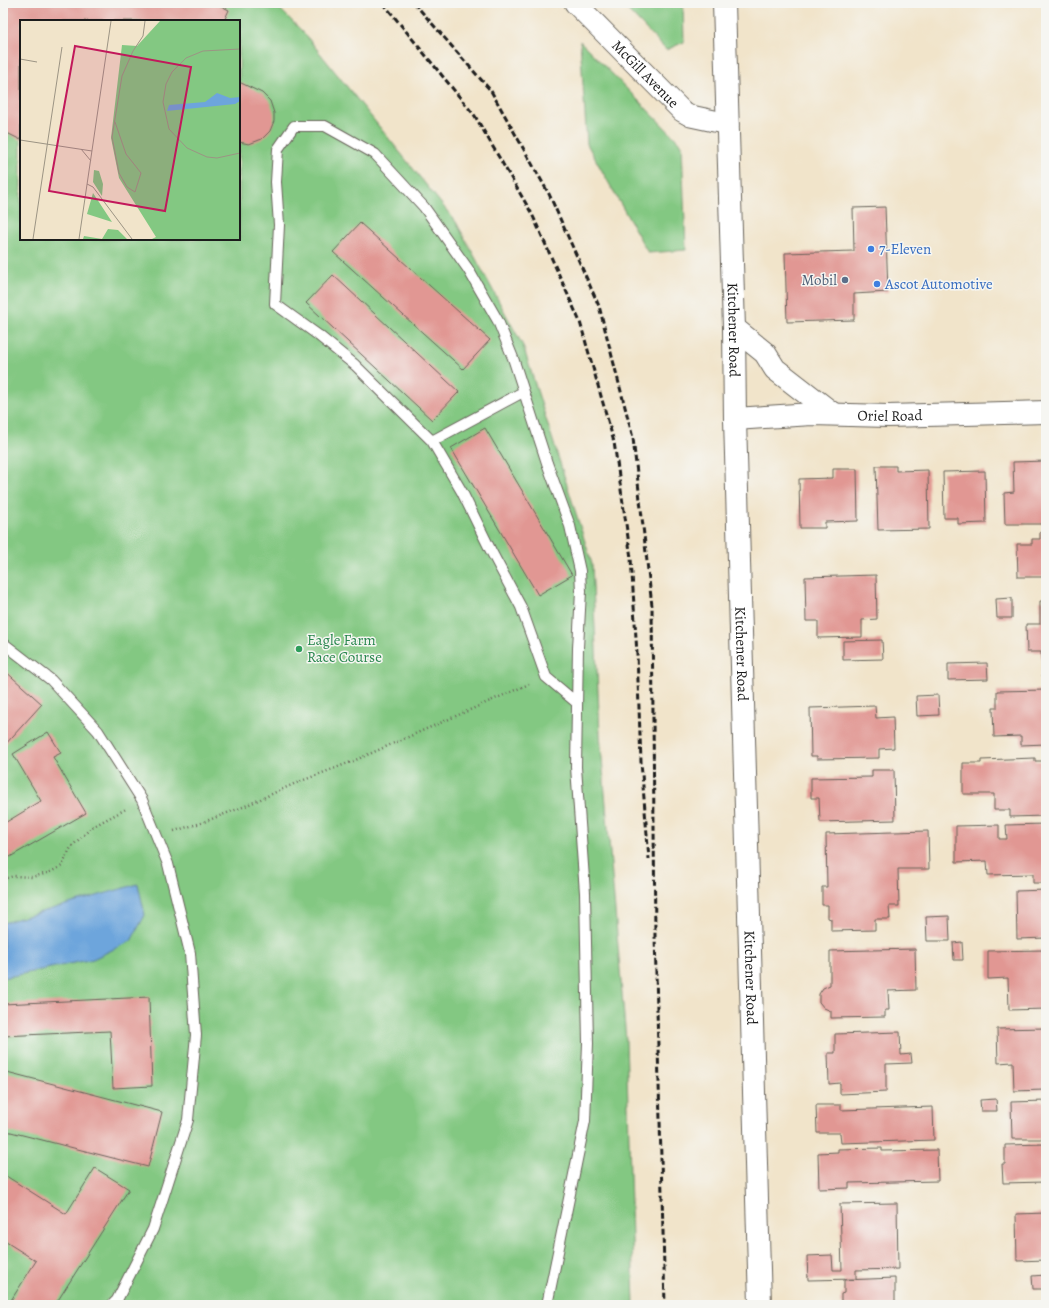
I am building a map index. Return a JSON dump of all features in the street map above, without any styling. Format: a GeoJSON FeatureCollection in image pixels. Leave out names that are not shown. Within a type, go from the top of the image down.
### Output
{"type":"FeatureCollection","features":[{"type":"Feature","properties":{"kind":"main road","name":"Kitchener Road"},"geometry":{"type":"LineString","coordinates":[[724,3],[760,1305]]}},
{"type":"Feature","properties":{"kind":"main road"},"geometry":{"type":"LineString","coordinates":[[734,328],[765,353],[775,369],[833,414]]}},
{"type":"Feature","properties":{"kind":"main road","name":"Oriel Road"},"geometry":{"type":"LineString","coordinates":[[735,419],[833,414],[888,416],[1046,412]]}},
{"type":"Feature","properties":{"kind":"street","name":"McGill Avenue"},"geometry":{"type":"LineString","coordinates":[[575,3],[682,112],[691,116],[728,124]]}},
{"type":"Feature","properties":{"kind":"lane"},"geometry":{"type":"LineString","coordinates":[[547,1305],[584,1121],[588,1035],[585,893],[576,767],[581,591],[580,571],[570,526],[512,358],[498,321],[468,270],[424,207],[375,154],[325,126],[294,126],[278,149],[276,182],[279,225],[275,304],[318,335],[355,365],[432,441],[462,492],[521,607],[546,677],[577,704]]}},
{"type":"Feature","properties":{"kind":"lane"},"geometry":{"type":"LineString","coordinates":[[432,441],[523,392]]}},
{"type":"Feature","properties":{"kind":"lane"},"geometry":{"type":"LineString","coordinates":[[3,643],[51,680],[98,731],[142,800],[168,864],[190,953],[196,1035],[188,1120],[153,1230],[117,1300],[112,1305]]}},
{"type":"Feature","properties":{"kind":"path"},"geometry":{"type":"LineString","coordinates":[[157,836],[201,823],[243,807],[296,783],[351,762],[546,677]]}},
{"type":"Feature","properties":{"kind":"path"},"geometry":{"type":"LineString","coordinates":[[3,879],[14,876],[32,877],[48,873],[62,866],[71,847],[92,827],[142,800]]}},
{"type":"Feature","properties":{"kind":"green space","name":"Eagle Farm Race Course"},"geometry":{"type":"Polygon","coordinates":[[[3,3],[274,3],[303,32],[456,222],[523,346],[592,564],[600,734],[626,1040],[634,1305],[3,1305],[3,3]]]}},
{"type":"Feature","properties":{"kind":"green space"},"geometry":{"type":"Polygon","coordinates":[[[621,3],[683,3],[684,42],[666,50],[621,3]]]}},
{"type":"Feature","properties":{"kind":"green space"},"geometry":{"type":"Polygon","coordinates":[[[580,41],[682,145],[686,250],[648,253],[587,144],[580,41]]]}},
{"type":"Feature","properties":{"kind":"water"},"geometry":{"type":"Polygon","coordinates":[[[138,884],[145,915],[131,941],[93,959],[3,978],[3,923],[138,884]]]}},
{"type":"Feature","properties":{"kind":"building"},"geometry":{"type":"Polygon","coordinates":[[[9,3],[215,3],[229,10],[224,20],[20,20],[20,140],[3,131],[3,15],[9,3]]]}},
{"type":"Feature","properties":{"kind":"building"},"geometry":{"type":"Polygon","coordinates":[[[240,82],[262,93],[270,101],[274,113],[274,121],[270,131],[262,139],[249,144],[240,142],[240,82]]]}},
{"type":"Feature","properties":{"kind":"building"},"geometry":{"type":"Polygon","coordinates":[[[885,207],[888,292],[854,294],[854,320],[787,322],[785,253],[854,251],[853,208],[885,207]]]}},
{"type":"Feature","properties":{"kind":"building"},"geometry":{"type":"Polygon","coordinates":[[[360,223],[490,340],[463,369],[333,252],[360,223]]]}},
{"type":"Feature","properties":{"kind":"building"},"geometry":{"type":"Polygon","coordinates":[[[333,275],[459,392],[432,420],[306,303],[333,275]]]}},
{"type":"Feature","properties":{"kind":"building"},"geometry":{"type":"Polygon","coordinates":[[[485,428],[572,575],[538,595],[451,448],[485,428]]]}},
{"type":"Feature","properties":{"kind":"building"},"geometry":{"type":"Polygon","coordinates":[[[1046,461],[1046,524],[1005,524],[1004,493],[1014,492],[1013,462],[1046,461]]]}},
{"type":"Feature","properties":{"kind":"building"},"geometry":{"type":"Polygon","coordinates":[[[876,466],[896,466],[896,471],[928,470],[929,529],[878,530],[876,466]]]}},
{"type":"Feature","properties":{"kind":"building"},"geometry":{"type":"Polygon","coordinates":[[[833,469],[857,469],[858,521],[825,522],[825,528],[800,528],[799,479],[833,478],[833,469]]]}},
{"type":"Feature","properties":{"kind":"building"},"geometry":{"type":"Polygon","coordinates":[[[985,471],[986,523],[958,524],[958,518],[944,518],[943,472],[985,471]]]}},
{"type":"Feature","properties":{"kind":"building"},"geometry":{"type":"Polygon","coordinates":[[[1040,532],[1046,532],[1046,577],[1018,577],[1017,544],[1032,544],[1032,539],[1040,539],[1040,532]]]}},
{"type":"Feature","properties":{"kind":"building"},"geometry":{"type":"Polygon","coordinates":[[[876,575],[877,619],[862,620],[862,637],[818,638],[818,621],[806,621],[805,577],[876,575]]]}},
{"type":"Feature","properties":{"kind":"building"},"geometry":{"type":"Polygon","coordinates":[[[1012,598],[1012,618],[997,618],[996,599],[1012,598]]]}},
{"type":"Feature","properties":{"kind":"building"},"geometry":{"type":"Polygon","coordinates":[[[1040,601],[1046,601],[1046,676],[1042,676],[1041,652],[1027,652],[1026,624],[1040,624],[1040,601]]]}},
{"type":"Feature","properties":{"kind":"building"},"geometry":{"type":"Polygon","coordinates":[[[882,640],[883,659],[843,660],[843,641],[882,640]]]}},
{"type":"Feature","properties":{"kind":"building"},"geometry":{"type":"Polygon","coordinates":[[[987,663],[988,679],[948,680],[948,664],[987,663]]]}},
{"type":"Feature","properties":{"kind":"building"},"geometry":{"type":"Polygon","coordinates":[[[3,669],[42,704],[3,747],[3,669]]]}},
{"type":"Feature","properties":{"kind":"building"},"geometry":{"type":"Polygon","coordinates":[[[1046,690],[1046,744],[1021,745],[1021,736],[994,737],[993,708],[997,708],[997,691],[1046,690]]]}},
{"type":"Feature","properties":{"kind":"building"},"geometry":{"type":"Polygon","coordinates":[[[938,695],[939,715],[917,716],[916,696],[938,695]]]}},
{"type":"Feature","properties":{"kind":"building"},"geometry":{"type":"Polygon","coordinates":[[[875,706],[876,718],[893,717],[894,748],[879,749],[879,758],[817,759],[817,756],[811,756],[810,708],[875,706]]]}},
{"type":"Feature","properties":{"kind":"building"},"geometry":{"type":"Polygon","coordinates":[[[48,732],[61,753],[53,757],[86,813],[3,861],[3,824],[41,801],[13,754],[48,732]]]}},
{"type":"Feature","properties":{"kind":"building"},"geometry":{"type":"Polygon","coordinates":[[[1035,758],[1035,761],[1046,761],[1046,816],[1010,817],[1010,810],[994,810],[994,794],[963,794],[963,763],[981,763],[981,760],[1035,758]]]}},
{"type":"Feature","properties":{"kind":"building"},"geometry":{"type":"Polygon","coordinates":[[[872,770],[894,770],[895,820],[820,822],[819,798],[811,798],[811,778],[872,777],[872,770]]]}},
{"type":"Feature","properties":{"kind":"building"},"geometry":{"type":"Polygon","coordinates":[[[1046,824],[1046,883],[1033,883],[1033,874],[988,875],[987,861],[956,862],[956,826],[999,825],[999,839],[1007,839],[1006,825],[1046,824]]]}},
{"type":"Feature","properties":{"kind":"building"},"geometry":{"type":"Polygon","coordinates":[[[928,831],[929,869],[898,869],[899,906],[889,906],[890,919],[875,919],[875,930],[831,931],[831,919],[828,918],[828,905],[822,905],[822,887],[827,887],[826,834],[928,831]]]}},
{"type":"Feature","properties":{"kind":"building"},"geometry":{"type":"Polygon","coordinates":[[[1046,890],[1046,938],[1017,939],[1016,891],[1046,890]]]}},
{"type":"Feature","properties":{"kind":"building"},"geometry":{"type":"Polygon","coordinates":[[[949,916],[950,941],[927,941],[926,917],[949,916]]]}},
{"type":"Feature","properties":{"kind":"building"},"geometry":{"type":"Polygon","coordinates":[[[962,942],[963,960],[954,960],[953,943],[962,942]]]}},
{"type":"Feature","properties":{"kind":"building"},"geometry":{"type":"Polygon","coordinates":[[[915,949],[916,990],[888,991],[889,1010],[885,1010],[885,1017],[831,1018],[831,1011],[824,1008],[819,1002],[819,994],[823,988],[830,985],[830,951],[915,949]]]}},
{"type":"Feature","properties":{"kind":"building"},"geometry":{"type":"Polygon","coordinates":[[[1046,950],[1046,1009],[1009,1010],[1008,978],[988,979],[988,951],[1046,950]]]}},
{"type":"Feature","properties":{"kind":"building"},"geometry":{"type":"Polygon","coordinates":[[[149,997],[152,1086],[113,1088],[110,1031],[3,1036],[3,1004],[149,997]]]}},
{"type":"Feature","properties":{"kind":"building"},"geometry":{"type":"Polygon","coordinates":[[[1046,1028],[1046,1099],[1044,1099],[1044,1090],[1014,1091],[1013,1062],[998,1063],[997,1029],[1046,1028]]]}},
{"type":"Feature","properties":{"kind":"building"},"geometry":{"type":"Polygon","coordinates":[[[900,1032],[901,1055],[911,1054],[912,1063],[886,1064],[886,1092],[840,1094],[840,1083],[829,1084],[828,1053],[835,1053],[835,1034],[900,1032]]]}},
{"type":"Feature","properties":{"kind":"building"},"geometry":{"type":"Polygon","coordinates":[[[3,1071],[162,1112],[148,1167],[3,1130],[3,1071]]]}},
{"type":"Feature","properties":{"kind":"building"},"geometry":{"type":"Polygon","coordinates":[[[996,1099],[997,1111],[981,1111],[980,1100],[996,1099]]]}},
{"type":"Feature","properties":{"kind":"building"},"geometry":{"type":"Polygon","coordinates":[[[1046,1101],[1046,1139],[1012,1139],[1011,1102],[1046,1101]]]}},
{"type":"Feature","properties":{"kind":"building"},"geometry":{"type":"Polygon","coordinates":[[[816,1105],[841,1105],[841,1110],[933,1107],[934,1140],[841,1143],[840,1133],[817,1133],[816,1105]]]}},
{"type":"Feature","properties":{"kind":"building"},"geometry":{"type":"Polygon","coordinates":[[[1046,1144],[1046,1182],[1003,1183],[1002,1164],[1005,1164],[1005,1145],[1046,1144]]]}},
{"type":"Feature","properties":{"kind":"building"},"geometry":{"type":"Polygon","coordinates":[[[882,1148],[882,1151],[937,1150],[938,1181],[849,1183],[849,1188],[819,1189],[818,1153],[838,1152],[838,1149],[882,1148]]]}},
{"type":"Feature","properties":{"kind":"building"},"geometry":{"type":"Polygon","coordinates":[[[95,1168],[129,1189],[55,1305],[8,1305],[36,1261],[3,1240],[3,1174],[66,1214],[95,1168]]]}},
{"type":"Feature","properties":{"kind":"building"},"geometry":{"type":"Polygon","coordinates":[[[897,1203],[898,1269],[856,1270],[856,1279],[808,1280],[807,1256],[832,1255],[833,1270],[842,1270],[840,1204],[897,1203]]]}},
{"type":"Feature","properties":{"kind":"building"},"geometry":{"type":"Polygon","coordinates":[[[1046,1213],[1046,1260],[1017,1261],[1016,1214],[1046,1213]]]}},
{"type":"Feature","properties":{"kind":"building"},"geometry":{"type":"Polygon","coordinates":[[[1046,1275],[1046,1289],[1033,1289],[1032,1276],[1046,1275]]]}},
{"type":"Feature","properties":{"kind":"building"},"geometry":{"type":"Polygon","coordinates":[[[895,1278],[895,1305],[841,1305],[841,1294],[844,1293],[844,1280],[895,1278]]]}},
{"type":"Feature","properties":{"kind":"railway"},"geometry":{"type":"LineString","coordinates":[[383,3],[475,116],[532,214],[580,322],[614,442],[631,558],[637,654],[641,762],[649,859]]}},
{"type":"Feature","properties":{"kind":"railway"},"geometry":{"type":"LineString","coordinates":[[414,3],[491,91],[549,194],[599,306],[633,438],[652,606],[655,936],[665,1305]]}},
{"type":"Feature","properties":{"kind":"place","name":"7-Eleven"},"geometry":{"type":"Point","coordinates":[871,249]}},
{"type":"Feature","properties":{"kind":"place","name":"Mobil"},"geometry":{"type":"Point","coordinates":[845,280]}},
{"type":"Feature","properties":{"kind":"place","name":"Ascot Automotive"},"geometry":{"type":"Point","coordinates":[877,284]}},
{"type":"Feature","properties":{"kind":"place","name":"Eagle Farm Race Course"},"geometry":{"type":"Point","coordinates":[299,649]}}]}
